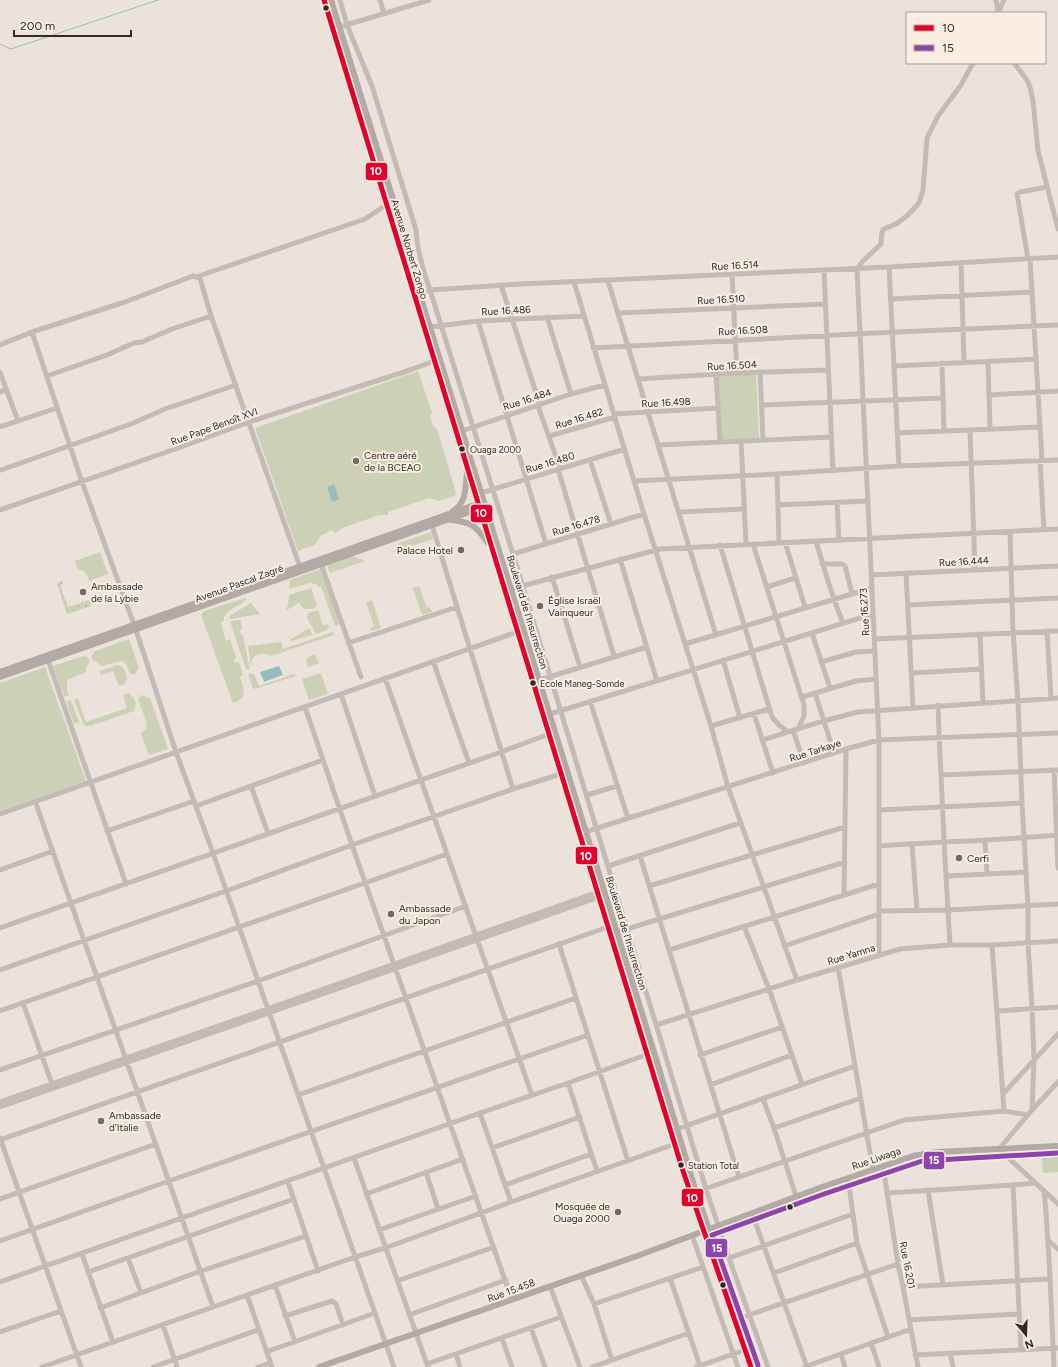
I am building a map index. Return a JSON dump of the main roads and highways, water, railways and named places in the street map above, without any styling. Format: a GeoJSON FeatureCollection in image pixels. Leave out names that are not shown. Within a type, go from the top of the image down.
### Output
{"type":"FeatureCollection","features":[{"type":"Feature","properties":{"kind":"main road","name":"Avenue Norbert Zongo"},"geometry":{"type":"LineString","coordinates":[[324,0],[336,28],[397,212],[434,361],[481,492],[482,506]]}},
{"type":"Feature","properties":{"kind":"main road","name":"Avenue Norbert Zongo"},"geometry":{"type":"LineString","coordinates":[[331,0],[336,28],[386,205],[416,293],[430,327],[468,470],[482,506]]}},
{"type":"Feature","properties":{"kind":"main road"},"geometry":{"type":"LineString","coordinates":[[447,518],[463,500],[468,470]]}},
{"type":"Feature","properties":{"kind":"main road","name":"Avenue Pascal Zagré"},"geometry":{"type":"LineString","coordinates":[[0,672],[48,658],[482,506]]}},
{"type":"Feature","properties":{"kind":"main road","name":"Boulevard de l'Insurrection"},"geometry":{"type":"LineString","coordinates":[[482,506],[491,548],[520,631],[585,832],[608,927],[677,1129],[706,1230],[751,1367]]}},
{"type":"Feature","properties":{"kind":"main road","name":"Boulevard de l'Insurrection"},"geometry":{"type":"LineString","coordinates":[[482,506],[511,589],[520,631],[539,680],[550,714],[552,733],[561,774],[601,893],[617,932],[675,1144],[757,1367]]}},
{"type":"Feature","properties":{"kind":"main road"},"geometry":{"type":"LineString","coordinates":[[447,518],[466,522],[474,526],[481,533],[491,548]]}},
{"type":"Feature","properties":{"kind":"main road","name":"Avenue Pascal Zagré"},"geometry":{"type":"LineString","coordinates":[[135,628],[300,567],[321,562]]}},
{"type":"Feature","properties":{"kind":"main road","name":"Avenue Pascal Zagré"},"geometry":{"type":"LineString","coordinates":[[0,678],[48,658]]}},
{"type":"Feature","properties":{"kind":"main road","name":"Rue Liwaga"},"geometry":{"type":"LineString","coordinates":[[706,1230],[796,1196],[925,1153],[1058,1146]]}},
{"type":"Feature","properties":{"kind":"main road","name":"Rue 15.458"},"geometry":{"type":"LineString","coordinates":[[319,1367],[512,1300],[706,1230]]}},
{"type":"Feature","properties":{"kind":"water"},"geometry":{"type":"Polygon","coordinates":[[[334,484],[339,499],[332,502],[327,487],[334,484]]]}},
{"type":"Feature","properties":{"kind":"water"},"geometry":{"type":"Polygon","coordinates":[[[279,666],[283,675],[264,682],[260,672],[279,666]]]}},
{"type":"Feature","properties":{"kind":"waterway"},"geometry":{"type":"LineString","coordinates":[[0,44],[11,49],[158,0]]}},
{"type":"Feature","properties":{"kind":"place","name":"Ouaga 2000"},"geometry":{"type":"Point","coordinates":[462,449]}},
{"type":"Feature","properties":{"kind":"place","name":"Centre aéré de la BCEAO"},"geometry":{"type":"Point","coordinates":[356,461]}},
{"type":"Feature","properties":{"kind":"place","name":"Palace Hotel"},"geometry":{"type":"Point","coordinates":[461,550]}},
{"type":"Feature","properties":{"kind":"place","name":"Ambassade de la Lybie"},"geometry":{"type":"Point","coordinates":[83,592]}},
{"type":"Feature","properties":{"kind":"place","name":"Église Israël Vainqueur"},"geometry":{"type":"Point","coordinates":[540,606]}},
{"type":"Feature","properties":{"kind":"place","name":"Ecole Maneg-Somde"},"geometry":{"type":"Point","coordinates":[533,683]}},
{"type":"Feature","properties":{"kind":"place","name":"Cerfi"},"geometry":{"type":"Point","coordinates":[959,858]}},
{"type":"Feature","properties":{"kind":"place","name":"Ambassade du Japon"},"geometry":{"type":"Point","coordinates":[391,914]}},
{"type":"Feature","properties":{"kind":"place","name":"Ambassade d'Italie"},"geometry":{"type":"Point","coordinates":[101,1121]}},
{"type":"Feature","properties":{"kind":"place","name":"Station Total"},"geometry":{"type":"Point","coordinates":[681,1165]}},
{"type":"Feature","properties":{"kind":"place","name":"Mosquée de Ouaga 2000"},"geometry":{"type":"Point","coordinates":[618,1212]}}]}
